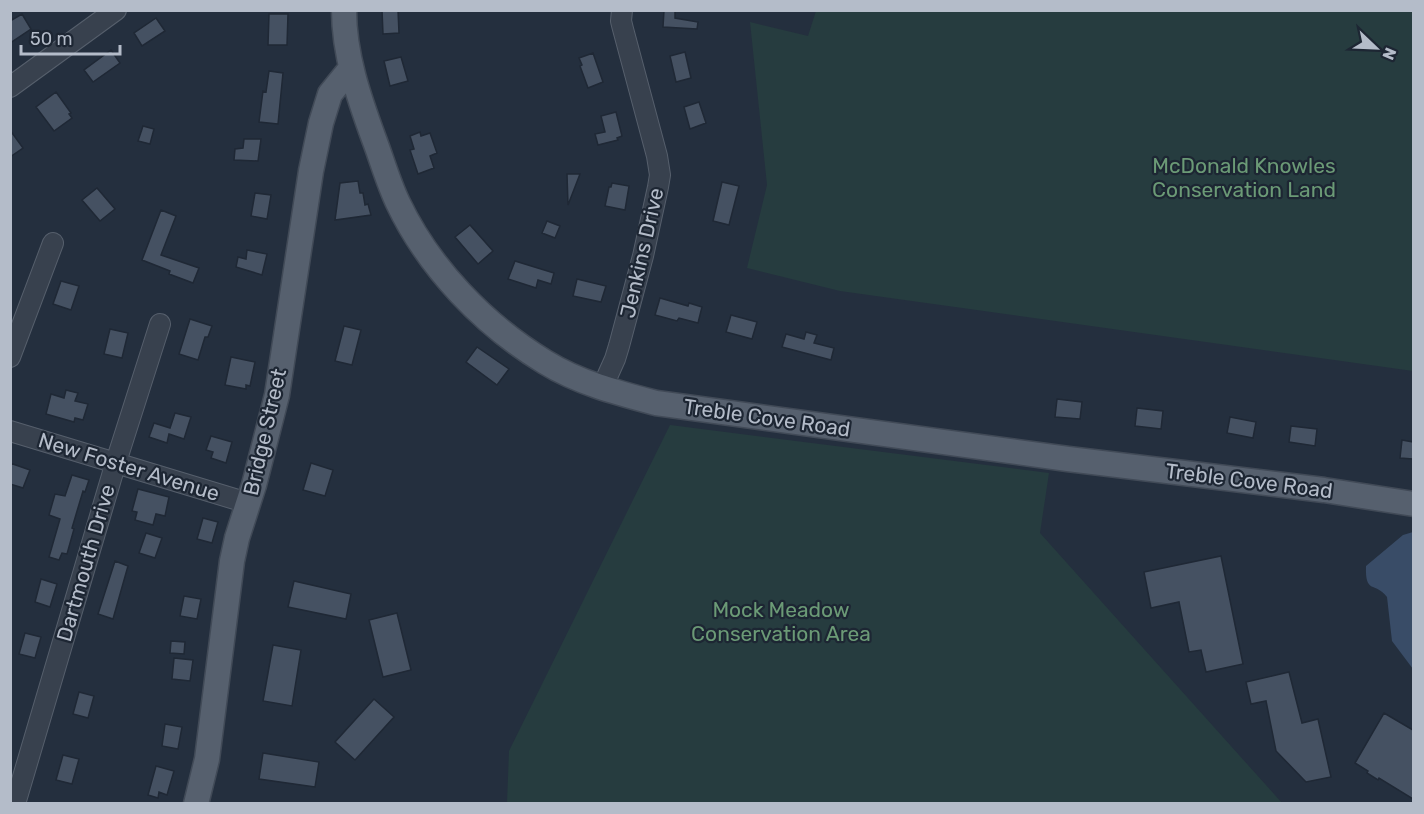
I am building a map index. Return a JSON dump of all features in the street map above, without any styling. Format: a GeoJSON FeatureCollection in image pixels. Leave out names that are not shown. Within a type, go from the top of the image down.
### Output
{"type":"FeatureCollection","features":[{"type":"Feature","properties":{"kind":"main road","name":"Treble Cove Road"},"geometry":{"type":"LineString","coordinates":[[344,10],[344,33],[351,68],[362,106],[398,204],[437,267],[465,298],[511,339],[546,363],[602,388],[656,403],[1068,459],[1324,490],[1413,504]]}},
{"type":"Feature","properties":{"kind":"main road","name":"Bridge Street"},"geometry":{"type":"LineString","coordinates":[[196,804],[207,759],[232,561],[277,395],[311,171],[321,123],[330,94],[351,68]]}},
{"type":"Feature","properties":{"kind":"street"},"geometry":{"type":"LineString","coordinates":[[10,87],[116,10]]}},
{"type":"Feature","properties":{"kind":"street","name":"Jenkins Drive"},"geometry":{"type":"LineString","coordinates":[[602,388],[615,359],[622,335],[643,256],[660,175],[623,30],[622,10]]}},
{"type":"Feature","properties":{"kind":"street"},"geometry":{"type":"LineString","coordinates":[[10,357],[53,243]]}},
{"type":"Feature","properties":{"kind":"street","name":"Dartmouth Drive"},"geometry":{"type":"LineString","coordinates":[[15,804],[116,462],[160,324]]}},
{"type":"Feature","properties":{"kind":"street","name":"New Foster Avenue"},"geometry":{"type":"LineString","coordinates":[[10,431],[248,503]]}},
{"type":"Feature","properties":{"kind":"green space","name":"McDonald Knowles Conservation Land"},"geometry":{"type":"Polygon","coordinates":[[[816,11],[1413,11],[1413,371],[840,291],[747,268],[767,185],[750,22],[808,36],[816,11]]]}},
{"type":"Feature","properties":{"kind":"green space","name":"Mock Meadow Conservation Area"},"geometry":{"type":"Polygon","coordinates":[[[670,425],[1049,473],[1040,533],[1282,803],[507,803],[509,751],[670,425]]]}},
{"type":"Feature","properties":{"kind":"water"},"geometry":{"type":"Polygon","coordinates":[[[1414,532],[1413,669],[1392,641],[1387,597],[1379,589],[1369,584],[1366,566],[1403,535],[1414,532]]]}},
{"type":"Feature","properties":{"kind":"building"},"geometry":{"type":"Polygon","coordinates":[[[382,10],[398,10],[399,33],[383,34],[382,10]]]}},
{"type":"Feature","properties":{"kind":"building"},"geometry":{"type":"Polygon","coordinates":[[[664,10],[675,10],[675,18],[698,22],[697,29],[663,27],[664,10]]]}},
{"type":"Feature","properties":{"kind":"building"},"geometry":{"type":"Polygon","coordinates":[[[22,14],[31,29],[10,43],[10,21],[22,14]]]}},
{"type":"Feature","properties":{"kind":"building"},"geometry":{"type":"Polygon","coordinates":[[[269,14],[288,14],[287,45],[268,45],[269,14]]]}},
{"type":"Feature","properties":{"kind":"building"},"geometry":{"type":"Polygon","coordinates":[[[156,18],[165,31],[142,46],[134,33],[156,18]]]}},
{"type":"Feature","properties":{"kind":"building"},"geometry":{"type":"Polygon","coordinates":[[[111,50],[120,63],[93,82],[84,70],[111,50]]]}},
{"type":"Feature","properties":{"kind":"building"},"geometry":{"type":"Polygon","coordinates":[[[685,52],[691,78],[676,82],[670,56],[685,52]]]}},
{"type":"Feature","properties":{"kind":"building"},"geometry":{"type":"Polygon","coordinates":[[[593,53],[603,82],[588,88],[579,58],[593,53]]]}},
{"type":"Feature","properties":{"kind":"building"},"geometry":{"type":"Polygon","coordinates":[[[401,57],[408,81],[390,86],[384,61],[401,57]]]}},
{"type":"Feature","properties":{"kind":"building"},"geometry":{"type":"Polygon","coordinates":[[[269,71],[283,73],[278,124],[259,122],[263,91],[266,92],[269,71]]]}},
{"type":"Feature","properties":{"kind":"building"},"geometry":{"type":"Polygon","coordinates":[[[56,92],[72,118],[54,131],[36,107],[56,92]]]}},
{"type":"Feature","properties":{"kind":"building"},"geometry":{"type":"Polygon","coordinates":[[[699,102],[706,123],[690,129],[684,107],[699,102]]]}},
{"type":"Feature","properties":{"kind":"building"},"geometry":{"type":"Polygon","coordinates":[[[616,112],[622,136],[617,138],[618,140],[598,145],[595,134],[605,132],[601,116],[616,112]]]}},
{"type":"Feature","properties":{"kind":"building"},"geometry":{"type":"Polygon","coordinates":[[[143,126],[154,129],[150,144],[138,141],[143,126]]]}},
{"type":"Feature","properties":{"kind":"building"},"geometry":{"type":"Polygon","coordinates":[[[10,130],[23,148],[10,157],[10,130]]]}},
{"type":"Feature","properties":{"kind":"building"},"geometry":{"type":"Polygon","coordinates":[[[420,132],[421,136],[430,133],[437,153],[430,156],[434,168],[418,174],[410,150],[414,149],[410,136],[420,132]]]}},
{"type":"Feature","properties":{"kind":"building"},"geometry":{"type":"Polygon","coordinates":[[[244,139],[261,139],[258,161],[234,160],[235,149],[243,148],[244,139]]]}},
{"type":"Feature","properties":{"kind":"building"},"geometry":{"type":"Polygon","coordinates":[[[567,174],[580,174],[568,205],[567,174]]]}},
{"type":"Feature","properties":{"kind":"building"},"geometry":{"type":"Polygon","coordinates":[[[358,181],[360,193],[363,193],[365,205],[368,204],[371,215],[335,220],[340,183],[358,181]]]}},
{"type":"Feature","properties":{"kind":"building"},"geometry":{"type":"Polygon","coordinates":[[[722,182],[739,186],[729,225],[713,221],[722,182]]]}},
{"type":"Feature","properties":{"kind":"building"},"geometry":{"type":"Polygon","coordinates":[[[612,183],[629,186],[625,210],[605,206],[612,183]]]}},
{"type":"Feature","properties":{"kind":"building"},"geometry":{"type":"Polygon","coordinates":[[[97,188],[115,209],[100,221],[82,200],[97,188]]]}},
{"type":"Feature","properties":{"kind":"building"},"geometry":{"type":"Polygon","coordinates":[[[255,193],[271,195],[267,219],[251,216],[255,193]]]}},
{"type":"Feature","properties":{"kind":"building"},"geometry":{"type":"Polygon","coordinates":[[[161,210],[176,216],[161,255],[199,268],[193,283],[142,260],[161,210]]]}},
{"type":"Feature","properties":{"kind":"building"},"geometry":{"type":"Polygon","coordinates":[[[547,221],[560,226],[555,238],[542,233],[547,221]]]}},
{"type":"Feature","properties":{"kind":"building"},"geometry":{"type":"Polygon","coordinates":[[[470,225],[493,251],[478,264],[455,237],[470,225]]]}},
{"type":"Feature","properties":{"kind":"building"},"geometry":{"type":"Polygon","coordinates":[[[247,250],[267,254],[262,275],[236,267],[238,257],[246,259],[247,250]]]}},
{"type":"Feature","properties":{"kind":"building"},"geometry":{"type":"Polygon","coordinates":[[[515,261],[554,273],[551,284],[538,280],[536,288],[508,279],[515,261]]]}},
{"type":"Feature","properties":{"kind":"building"},"geometry":{"type":"Polygon","coordinates":[[[577,279],[606,286],[601,302],[573,296],[577,279]]]}},
{"type":"Feature","properties":{"kind":"building"},"geometry":{"type":"Polygon","coordinates":[[[61,281],[79,286],[71,310],[53,304],[61,281]]]}},
{"type":"Feature","properties":{"kind":"building"},"geometry":{"type":"Polygon","coordinates":[[[660,298],[688,306],[689,303],[702,307],[698,323],[679,318],[677,321],[655,315],[660,298]]]}},
{"type":"Feature","properties":{"kind":"building"},"geometry":{"type":"Polygon","coordinates":[[[731,315],[757,322],[752,339],[726,332],[731,315]]]}},
{"type":"Feature","properties":{"kind":"building"},"geometry":{"type":"Polygon","coordinates":[[[190,319],[212,326],[208,337],[205,337],[198,360],[179,354],[190,319]]]}},
{"type":"Feature","properties":{"kind":"building"},"geometry":{"type":"Polygon","coordinates":[[[344,326],[361,330],[352,365],[335,361],[344,326]]]}},
{"type":"Feature","properties":{"kind":"building"},"geometry":{"type":"Polygon","coordinates":[[[110,329],[128,333],[122,358],[104,354],[110,329]]]}},
{"type":"Feature","properties":{"kind":"building"},"geometry":{"type":"Polygon","coordinates":[[[806,332],[817,335],[814,343],[834,348],[831,360],[782,347],[786,334],[804,339],[806,332]]]}},
{"type":"Feature","properties":{"kind":"building"},"geometry":{"type":"Polygon","coordinates":[[[477,347],[509,369],[497,385],[466,362],[477,347]]]}},
{"type":"Feature","properties":{"kind":"building"},"geometry":{"type":"Polygon","coordinates":[[[231,357],[255,362],[250,386],[246,385],[246,389],[225,385],[231,357]]]}},
{"type":"Feature","properties":{"kind":"building"},"geometry":{"type":"Polygon","coordinates":[[[66,390],[78,393],[75,401],[88,404],[83,420],[75,418],[74,422],[46,414],[51,394],[64,398],[66,390]]]}},
{"type":"Feature","properties":{"kind":"building"},"geometry":{"type":"Polygon","coordinates":[[[1057,399],[1082,402],[1080,419],[1055,417],[1057,399]]]}},
{"type":"Feature","properties":{"kind":"building"},"geometry":{"type":"Polygon","coordinates":[[[1137,408],[1163,411],[1161,429],[1135,426],[1137,408]]]}},
{"type":"Feature","properties":{"kind":"building"},"geometry":{"type":"Polygon","coordinates":[[[175,413],[191,417],[184,439],[169,434],[167,443],[149,437],[154,423],[170,428],[175,413]]]}},
{"type":"Feature","properties":{"kind":"building"},"geometry":{"type":"Polygon","coordinates":[[[1230,417],[1256,422],[1253,438],[1227,433],[1230,417]]]}},
{"type":"Feature","properties":{"kind":"building"},"geometry":{"type":"Polygon","coordinates":[[[1291,426],[1317,429],[1315,446],[1289,442],[1291,426]]]}},
{"type":"Feature","properties":{"kind":"building"},"geometry":{"type":"Polygon","coordinates":[[[211,436],[232,442],[226,463],[211,458],[213,452],[206,450],[211,436]]]}},
{"type":"Feature","properties":{"kind":"building"},"geometry":{"type":"Polygon","coordinates":[[[1402,440],[1413,442],[1413,459],[1400,458],[1402,440]]]}},
{"type":"Feature","properties":{"kind":"building"},"geometry":{"type":"Polygon","coordinates":[[[10,463],[30,470],[23,488],[10,484],[10,463]]]}},
{"type":"Feature","properties":{"kind":"building"},"geometry":{"type":"Polygon","coordinates":[[[311,463],[333,470],[325,496],[303,490],[311,463]]]}},
{"type":"Feature","properties":{"kind":"building"},"geometry":{"type":"Polygon","coordinates":[[[72,475],[89,480],[85,492],[83,491],[72,528],[74,529],[67,554],[62,553],[59,560],[49,557],[60,519],[49,515],[55,494],[65,496],[72,475]]]}},
{"type":"Feature","properties":{"kind":"building"},"geometry":{"type":"Polygon","coordinates":[[[138,489],[169,497],[165,516],[156,514],[153,525],[135,520],[137,512],[132,511],[138,489]]]}},
{"type":"Feature","properties":{"kind":"building"},"geometry":{"type":"Polygon","coordinates":[[[203,518],[218,522],[212,543],[197,539],[203,518]]]}},
{"type":"Feature","properties":{"kind":"building"},"geometry":{"type":"Polygon","coordinates":[[[146,533],[162,538],[155,558],[139,553],[146,533]]]}},
{"type":"Feature","properties":{"kind":"building"},"geometry":{"type":"Polygon","coordinates":[[[1221,556],[1243,664],[1206,672],[1201,650],[1189,652],[1179,602],[1151,608],[1144,572],[1221,556]]]}},
{"type":"Feature","properties":{"kind":"building"},"geometry":{"type":"Polygon","coordinates":[[[115,561],[128,566],[113,619],[98,614],[115,561]]]}},
{"type":"Feature","properties":{"kind":"building"},"geometry":{"type":"Polygon","coordinates":[[[41,579],[57,584],[50,607],[35,602],[41,579]]]}},
{"type":"Feature","properties":{"kind":"building"},"geometry":{"type":"Polygon","coordinates":[[[294,581],[351,594],[346,619],[288,607],[294,581]]]}},
{"type":"Feature","properties":{"kind":"building"},"geometry":{"type":"Polygon","coordinates":[[[184,596],[201,599],[197,619],[180,616],[184,596]]]}},
{"type":"Feature","properties":{"kind":"building"},"geometry":{"type":"Polygon","coordinates":[[[397,613],[411,670],[383,677],[369,620],[397,613]]]}},
{"type":"Feature","properties":{"kind":"building"},"geometry":{"type":"Polygon","coordinates":[[[25,633],[41,637],[35,658],[19,654],[25,633]]]}},
{"type":"Feature","properties":{"kind":"building"},"geometry":{"type":"Polygon","coordinates":[[[171,641],[185,642],[184,654],[170,653],[171,641]]]}},
{"type":"Feature","properties":{"kind":"building"},"geometry":{"type":"Polygon","coordinates":[[[273,645],[301,650],[292,706],[263,701],[273,645]]]}},
{"type":"Feature","properties":{"kind":"building"},"geometry":{"type":"Polygon","coordinates":[[[174,658],[193,660],[190,681],[172,679],[174,658]]]}},
{"type":"Feature","properties":{"kind":"building"},"geometry":{"type":"Polygon","coordinates":[[[1289,672],[1302,723],[1318,719],[1331,777],[1306,782],[1276,751],[1266,701],[1251,704],[1246,682],[1289,672]]]}},
{"type":"Feature","properties":{"kind":"building"},"geometry":{"type":"Polygon","coordinates":[[[79,692],[94,696],[88,718],[73,714],[79,692]]]}},
{"type":"Feature","properties":{"kind":"building"},"geometry":{"type":"Polygon","coordinates":[[[374,699],[394,717],[355,760],[335,742],[374,699]]]}},
{"type":"Feature","properties":{"kind":"building"},"geometry":{"type":"Polygon","coordinates":[[[1384,713],[1413,730],[1413,799],[1379,778],[1378,780],[1355,763],[1384,713]]]}},
{"type":"Feature","properties":{"kind":"building"},"geometry":{"type":"Polygon","coordinates":[[[165,724],[182,727],[178,749],[162,746],[165,724]]]}},
{"type":"Feature","properties":{"kind":"building"},"geometry":{"type":"Polygon","coordinates":[[[263,753],[319,762],[315,787],[259,779],[263,753]]]}},
{"type":"Feature","properties":{"kind":"building"},"geometry":{"type":"Polygon","coordinates":[[[63,755],[79,759],[72,784],[56,780],[63,755]]]}},
{"type":"Feature","properties":{"kind":"building"},"geometry":{"type":"Polygon","coordinates":[[[156,766],[174,771],[167,795],[159,792],[158,798],[148,795],[156,766]]]}}]}
